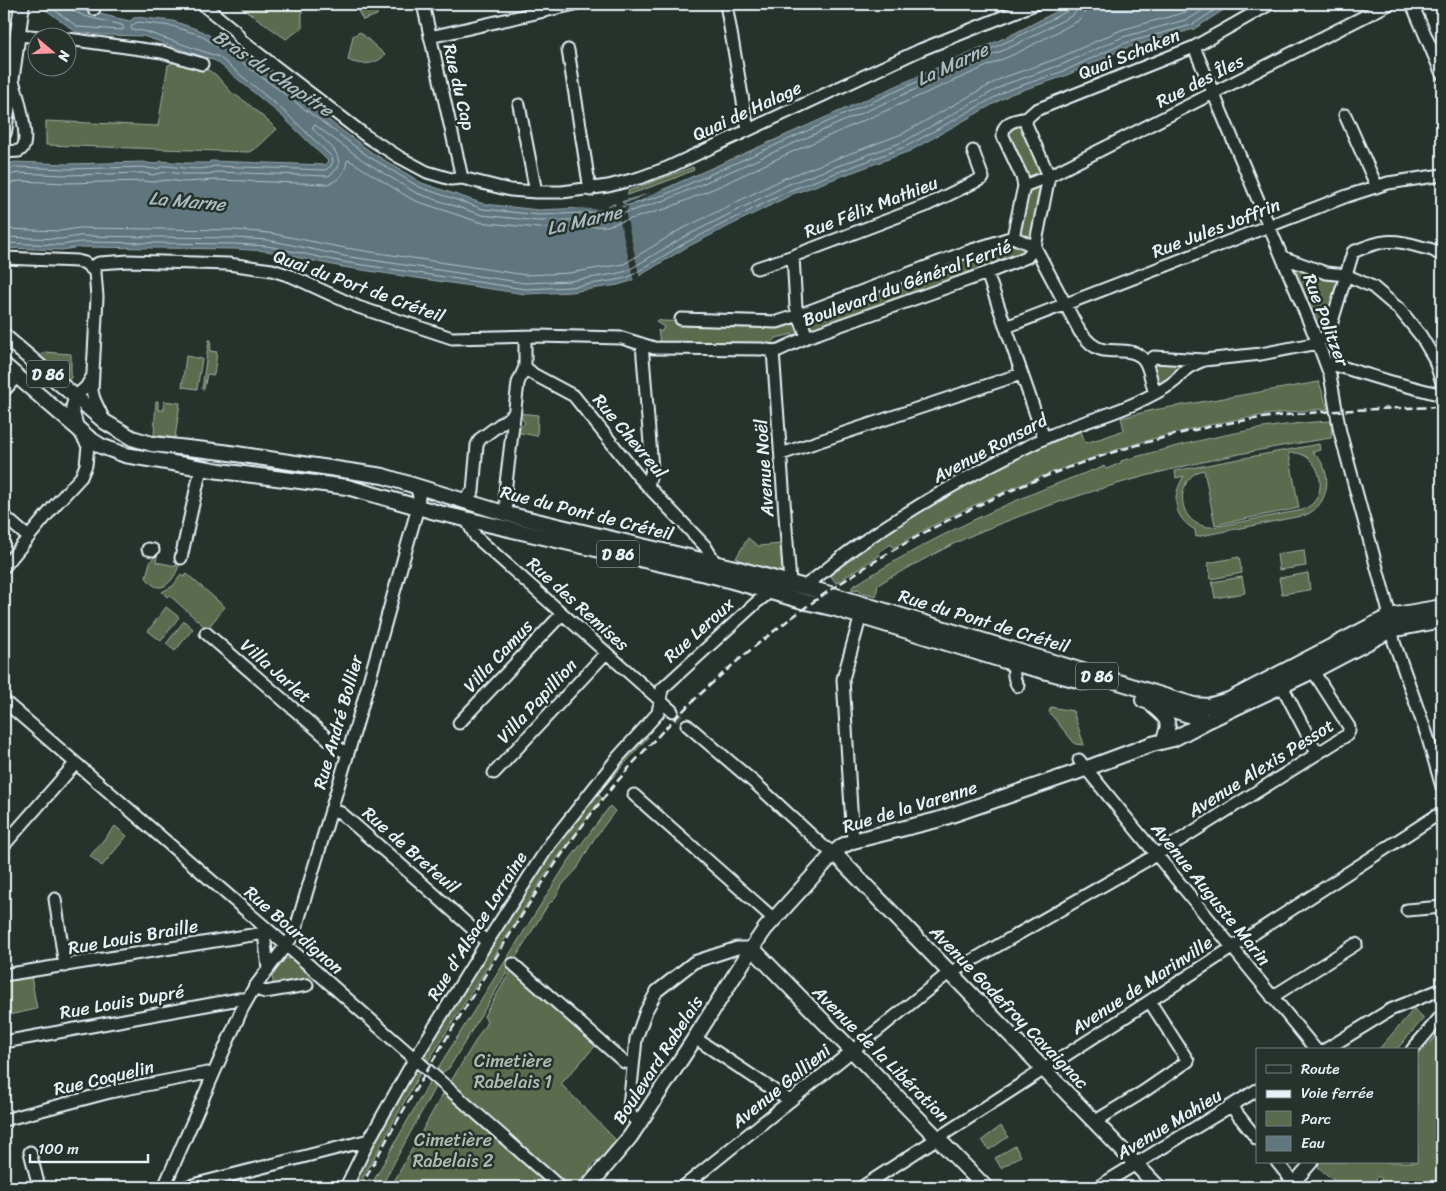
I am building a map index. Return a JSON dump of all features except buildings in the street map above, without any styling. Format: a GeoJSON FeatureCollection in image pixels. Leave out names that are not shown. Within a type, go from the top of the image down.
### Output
{"type":"FeatureCollection","features":[{"type":"Feature","properties":{"kind":"main road"},"geometry":{"type":"LineString","coordinates":[[4,18],[6,4]]}},
{"type":"Feature","properties":{"kind":"main road"},"geometry":{"type":"LineString","coordinates":[[4,132],[22,4]]}},
{"type":"Feature","properties":{"kind":"main road","name":"Rue du Pont de Créteil"},"geometry":{"type":"LineString","coordinates":[[4,336],[105,422],[142,442],[383,476],[507,514],[716,564],[757,581],[776,594],[836,609],[863,611]]}},
{"type":"Feature","properties":{"kind":"main road","name":"Rue du Pont de Créteil"},"geometry":{"type":"LineString","coordinates":[[4,365],[78,429],[100,446],[111,451],[143,459],[201,468],[347,487],[466,519],[718,577],[796,585],[863,611],[1199,715]]}},
{"type":"Feature","properties":{"kind":"main road"},"geometry":{"type":"LineString","coordinates":[[776,594],[796,585]]}},
{"type":"Feature","properties":{"kind":"main road"},"geometry":{"type":"LineString","coordinates":[[1199,715],[1391,623],[1442,607]]}},
{"type":"Feature","properties":{"kind":"main road"},"geometry":{"type":"LineString","coordinates":[[1152,744],[1187,718],[1282,686],[1313,671],[1391,623],[1442,620]]}},
{"type":"Feature","properties":{"kind":"main road","name":"Rue du Pont de Créteil"},"geometry":{"type":"LineString","coordinates":[[1015,657],[1069,677],[1199,715]]}},
{"type":"Feature","properties":{"kind":"main road"},"geometry":{"type":"LineString","coordinates":[[1148,701],[1165,716],[1168,722],[1165,736]]}},
{"type":"Feature","properties":{"kind":"main road","name":"Rue de la Varenne"},"geometry":{"type":"LineString","coordinates":[[752,948],[774,919],[842,846],[853,841],[937,820],[1083,764],[1173,739],[1199,715]]}},
{"type":"Feature","properties":{"kind":"main road","name":"Avenue Godefroy Cavaignac"},"geometry":{"type":"LineString","coordinates":[[834,853],[1158,1187]]}},
{"type":"Feature","properties":{"kind":"main road","name":"Boulevard Rabelais"},"geometry":{"type":"LineString","coordinates":[[588,1187],[620,1151],[752,948]]}},
{"type":"Feature","properties":{"kind":"main road","name":"Avenue de la Libération"},"geometry":{"type":"LineString","coordinates":[[752,948],[985,1187]]}},
{"type":"Feature","properties":{"kind":"street","name":"Quai de Halage"},"geometry":{"type":"LineString","coordinates":[[202,4],[234,30],[242,41],[366,136],[400,157],[427,172],[451,179],[462,178],[510,190],[536,192],[590,190],[639,178],[667,168],[920,50],[1035,4]]}},
{"type":"Feature","properties":{"kind":"street","name":"Rue du Cap"},"geometry":{"type":"LineString","coordinates":[[423,4],[462,178]]}},
{"type":"Feature","properties":{"kind":"street"},"geometry":{"type":"LineString","coordinates":[[430,37],[550,6],[575,4]]}},
{"type":"Feature","properties":{"kind":"street"},"geometry":{"type":"LineString","coordinates":[[726,4],[748,130]]}},
{"type":"Feature","properties":{"kind":"street"},"geometry":{"type":"LineString","coordinates":[[1002,4],[1007,16]]}},
{"type":"Feature","properties":{"kind":"street","name":"Quai Schaken"},"geometry":{"type":"LineString","coordinates":[[1027,118],[1036,110],[1194,47],[1270,4]]}},
{"type":"Feature","properties":{"kind":"street","name":"Rue des Îles"},"geometry":{"type":"LineString","coordinates":[[1024,186],[1049,176],[1389,4]]}},
{"type":"Feature","properties":{"kind":"street"},"geometry":{"type":"LineString","coordinates":[[1412,4],[1442,74]]}},
{"type":"Feature","properties":{"kind":"street"},"geometry":{"type":"LineString","coordinates":[[18,35],[28,36]]}},
{"type":"Feature","properties":{"kind":"street"},"geometry":{"type":"LineString","coordinates":[[78,40],[162,52],[202,64]]}},
{"type":"Feature","properties":{"kind":"street","name":"Rue Politzer"},"geometry":{"type":"LineString","coordinates":[[1194,47],[1330,374],[1340,432],[1391,623],[1394,642],[1427,735],[1442,787]]}},
{"type":"Feature","properties":{"kind":"street"},"geometry":{"type":"LineString","coordinates":[[568,50],[590,190]]}},
{"type":"Feature","properties":{"kind":"street"},"geometry":{"type":"LineString","coordinates":[[4,152],[20,151],[25,137],[18,96],[12,78]]}},
{"type":"Feature","properties":{"kind":"street"},"geometry":{"type":"LineString","coordinates":[[519,105],[536,192]]}},
{"type":"Feature","properties":{"kind":"street"},"geometry":{"type":"LineString","coordinates":[[1345,115],[1378,187]]}},
{"type":"Feature","properties":{"kind":"street"},"geometry":{"type":"LineString","coordinates":[[1024,186],[1022,177],[1003,136],[1004,126],[1009,122],[1027,118],[1026,124],[1049,176]]}},
{"type":"Feature","properties":{"kind":"street","name":"Rue Félix Mathieu"},"geometry":{"type":"LineString","coordinates":[[808,337],[796,307],[793,256],[925,206],[983,178],[973,151]]}},
{"type":"Feature","properties":{"kind":"street","name":"Rue Jules Joffrin"},"geometry":{"type":"LineString","coordinates":[[1006,327],[1066,306],[1347,196],[1388,183],[1442,175]]}},
{"type":"Feature","properties":{"kind":"street","name":"Boulevard du Général Ferrié"},"geometry":{"type":"LineString","coordinates":[[525,337],[622,338],[654,348],[779,350],[808,337],[1028,258],[1035,247],[1049,176]]}},
{"type":"Feature","properties":{"kind":"street","name":"Boulevard du Général Ferrié"},"geometry":{"type":"LineString","coordinates":[[681,320],[777,322],[966,252],[1013,237],[1024,186]]}},
{"type":"Feature","properties":{"kind":"street"},"geometry":{"type":"LineString","coordinates":[[1013,237],[1035,247],[1080,332],[1090,343],[1103,350],[1132,352],[1141,357],[1146,363],[1150,382],[1155,393]]}},
{"type":"Feature","properties":{"kind":"street"},"geometry":{"type":"LineString","coordinates":[[1146,363],[1154,357],[1204,360],[1261,354],[1318,343],[1328,334],[1353,252],[1376,242],[1400,240],[1437,251],[1442,256]]}},
{"type":"Feature","properties":{"kind":"street"},"geometry":{"type":"LineString","coordinates":[[757,268],[793,256]]}},
{"type":"Feature","properties":{"kind":"street"},"geometry":{"type":"LineString","coordinates":[[1282,257],[1326,273],[1346,275],[1373,287],[1400,310],[1420,336],[1434,358],[1442,383]]}},
{"type":"Feature","properties":{"kind":"street","name":"Quai du Port de Créteil"},"geometry":{"type":"LineString","coordinates":[[4,258],[77,261],[86,263],[91,267],[99,263],[129,261],[228,264],[272,270],[290,276],[358,307],[452,338],[525,337]]}},
{"type":"Feature","properties":{"kind":"street"},"geometry":{"type":"LineString","coordinates":[[91,267],[95,272],[97,297],[92,377],[94,399],[105,422]]}},
{"type":"Feature","properties":{"kind":"street"},"geometry":{"type":"LineString","coordinates":[[987,274],[1044,438]]}},
{"type":"Feature","properties":{"kind":"street"},"geometry":{"type":"LineString","coordinates":[[507,514],[505,492],[518,383],[525,367],[525,337]]}},
{"type":"Feature","properties":{"kind":"street"},"geometry":{"type":"LineString","coordinates":[[642,344],[652,468],[648,486]]}},
{"type":"Feature","properties":{"kind":"street","name":"Avenue Noël"},"geometry":{"type":"LineString","coordinates":[[773,351],[781,454],[796,585]]}},
{"type":"Feature","properties":{"kind":"street"},"geometry":{"type":"LineString","coordinates":[[1178,359],[1182,360],[1184,371]]}},
{"type":"Feature","properties":{"kind":"street","name":"Avenue Ronsard"},"geometry":{"type":"LineString","coordinates":[[796,585],[911,510],[977,473],[1044,438],[1119,411],[1155,393],[1177,379],[1184,371],[1204,360]]}},
{"type":"Feature","properties":{"kind":"street"},"geometry":{"type":"LineString","coordinates":[[1325,362],[1388,382],[1434,393],[1442,393]]}},
{"type":"Feature","properties":{"kind":"street","name":"Rue Chevreul"},"geometry":{"type":"LineString","coordinates":[[525,367],[532,374],[574,396],[648,486],[705,546],[716,564]]}},
{"type":"Feature","properties":{"kind":"street"},"geometry":{"type":"LineString","coordinates":[[781,454],[1021,374]]}},
{"type":"Feature","properties":{"kind":"street"},"geometry":{"type":"LineString","coordinates":[[4,391],[17,376]]}},
{"type":"Feature","properties":{"kind":"street"},"geometry":{"type":"LineString","coordinates":[[4,567],[81,477],[86,466],[88,446],[78,429],[72,406],[75,397],[86,387],[92,377]]}},
{"type":"Feature","properties":{"kind":"street"},"geometry":{"type":"LineString","coordinates":[[78,429],[80,416],[85,412],[92,412]]}},
{"type":"Feature","properties":{"kind":"street"},"geometry":{"type":"LineString","coordinates":[[463,501],[473,491],[477,445],[480,439],[514,414]]}},
{"type":"Feature","properties":{"kind":"street"},"geometry":{"type":"LineString","coordinates":[[182,558],[201,468]]}},
{"type":"Feature","properties":{"kind":"street"},"geometry":{"type":"LineString","coordinates":[[416,486],[419,496],[418,507]]}},
{"type":"Feature","properties":{"kind":"street","name":"Rue André Bollier"},"geometry":{"type":"LineString","coordinates":[[164,1187],[247,999],[296,928],[418,507]]}},
{"type":"Feature","properties":{"kind":"street"},"geometry":{"type":"LineString","coordinates":[[4,516],[28,537]]}},
{"type":"Feature","properties":{"kind":"street","name":"Rue des Remises"},"geometry":{"type":"LineString","coordinates":[[466,519],[476,537],[672,711]]}},
{"type":"Feature","properties":{"kind":"street","name":"Rue Leroux"},"geometry":{"type":"LineString","coordinates":[[660,700],[662,689],[668,682],[756,602],[776,594]]}},
{"type":"Feature","properties":{"kind":"street"},"geometry":{"type":"LineString","coordinates":[[853,841],[843,679],[863,611]]}},
{"type":"Feature","properties":{"kind":"street","name":"Villa Camus"},"geometry":{"type":"LineString","coordinates":[[459,723],[562,614]]}},
{"type":"Feature","properties":{"kind":"street","name":"Villa Jarlet"},"geometry":{"type":"LineString","coordinates":[[206,633],[341,750],[348,752]]}},
{"type":"Feature","properties":{"kind":"street","name":"Villa Papillion"},"geometry":{"type":"LineString","coordinates":[[494,772],[606,653]]}},
{"type":"Feature","properties":{"kind":"street"},"geometry":{"type":"LineString","coordinates":[[1015,657],[1016,682],[1018,686]]}},
{"type":"Feature","properties":{"kind":"street","name":"Avenue Alexis Pessot"},"geometry":{"type":"LineString","coordinates":[[1156,855],[1347,735],[1349,727],[1313,671]]}},
{"type":"Feature","properties":{"kind":"street"},"geometry":{"type":"LineString","coordinates":[[1282,686],[1317,753]]}},
{"type":"Feature","properties":{"kind":"street","name":"Rue d'Alsace Lorraine"},"geometry":{"type":"LineString","coordinates":[[346,1187],[369,1140],[414,1060],[487,942],[557,835],[619,756],[658,713],[660,700]]}},
{"type":"Feature","properties":{"kind":"street","name":"Rue Bourdignon"},"geometry":{"type":"LineString","coordinates":[[6,706],[76,764],[265,931],[286,945],[560,1187]]}},
{"type":"Feature","properties":{"kind":"street"},"geometry":{"type":"LineString","coordinates":[[687,725],[756,784],[823,846],[834,853]]}},
{"type":"Feature","properties":{"kind":"street"},"geometry":{"type":"LineString","coordinates":[[4,845],[76,764]]}},
{"type":"Feature","properties":{"kind":"street","name":"Avenue Auguste Marin"},"geometry":{"type":"LineString","coordinates":[[1083,764],[1314,1048]]}},
{"type":"Feature","properties":{"kind":"street"},"geometry":{"type":"LineString","coordinates":[[634,795],[774,919]]}},
{"type":"Feature","properties":{"kind":"street","name":"Rue de Breteuil"},"geometry":{"type":"LineString","coordinates":[[331,809],[342,813],[487,942]]}},
{"type":"Feature","properties":{"kind":"street","name":"Avenue de Marinville"},"geometry":{"type":"LineString","coordinates":[[862,1187],[1442,812]]}},
{"type":"Feature","properties":{"kind":"street","name":"Avenue Gallieni"},"geometry":{"type":"LineString","coordinates":[[683,1187],[950,973],[1156,855]]}},
{"type":"Feature","properties":{"kind":"street"},"geometry":{"type":"LineString","coordinates":[[55,899],[65,966]]}},
{"type":"Feature","properties":{"kind":"street"},"geometry":{"type":"LineString","coordinates":[[1407,910],[1442,907]]}},
{"type":"Feature","properties":{"kind":"street","name":"Rue Bourdignon"},"geometry":{"type":"LineString","coordinates":[[265,931],[268,969]]}},
{"type":"Feature","properties":{"kind":"street","name":"Rue Louis Braille"},"geometry":{"type":"LineString","coordinates":[[6,973],[65,966],[265,931]]}},
{"type":"Feature","properties":{"kind":"street"},"geometry":{"type":"LineString","coordinates":[[1272,997],[1356,944]]}},
{"type":"Feature","properties":{"kind":"street"},"geometry":{"type":"LineString","coordinates":[[639,1123],[633,1119],[630,1112],[636,1039],[640,1026],[657,992],[694,962],[737,948],[752,948]]}},
{"type":"Feature","properties":{"kind":"street"},"geometry":{"type":"LineString","coordinates":[[513,964],[624,1062],[633,1063]]}},
{"type":"Feature","properties":{"kind":"street"},"geometry":{"type":"LineString","coordinates":[[254,988],[265,992],[307,985]]}},
{"type":"Feature","properties":{"kind":"street"},"geometry":{"type":"LineString","coordinates":[[1328,1048],[1390,1010],[1442,989]]}},
{"type":"Feature","properties":{"kind":"street","name":"Rue Louis Dupré"},"geometry":{"type":"LineString","coordinates":[[4,1042],[247,999]]}},
{"type":"Feature","properties":{"kind":"street"},"geometry":{"type":"LineString","coordinates":[[1094,1122],[1188,1061],[1150,1002]]}},
{"type":"Feature","properties":{"kind":"street"},"geometry":{"type":"LineString","coordinates":[[1414,1048],[1442,1015]]}},
{"type":"Feature","properties":{"kind":"street"},"geometry":{"type":"LineString","coordinates":[[695,1038],[790,1101]]}},
{"type":"Feature","properties":{"kind":"street","name":"Rue Coquelin"},"geometry":{"type":"LineString","coordinates":[[4,1120],[110,1092],[208,1073],[213,1075]]}},
{"type":"Feature","properties":{"kind":"street","name":"Avenue Mahieu"},"geometry":{"type":"LineString","coordinates":[[1098,1187],[1256,1091]]}},
{"type":"Feature","properties":{"kind":"street"},"geometry":{"type":"LineString","coordinates":[[1231,1106],[1256,1138]]}},
{"type":"Feature","properties":{"kind":"street"},"geometry":{"type":"LineString","coordinates":[[185,1187],[214,1184],[369,1140]]}},
{"type":"Feature","properties":{"kind":"street"},"geometry":{"type":"LineString","coordinates":[[30,1152],[39,1187]]}},
{"type":"Feature","properties":{"kind":"street"},"geometry":{"type":"LineString","coordinates":[[1278,1164],[1292,1185],[1310,1164]]}},
{"type":"Feature","properties":{"kind":"green space"},"geometry":{"type":"Polygon","coordinates":[[[244,4],[302,4],[302,28],[286,39],[241,7],[244,4]]]}},
{"type":"Feature","properties":{"kind":"green space"},"geometry":{"type":"Polygon","coordinates":[[[354,4],[377,4],[377,15],[363,20],[354,4]]]}},
{"type":"Feature","properties":{"kind":"green space"},"geometry":{"type":"Polygon","coordinates":[[[360,32],[385,55],[377,61],[368,64],[348,60],[353,36],[360,32]]]}},
{"type":"Feature","properties":{"kind":"green space"},"geometry":{"type":"Polygon","coordinates":[[[178,61],[198,64],[216,75],[232,93],[246,102],[277,129],[258,147],[249,152],[46,145],[46,121],[158,126],[168,65],[178,61]]]}},
{"type":"Feature","properties":{"kind":"green space"},"geometry":{"type":"Polygon","coordinates":[[[1022,121],[1045,173],[1026,181],[1005,132],[1022,121]]]}},
{"type":"Feature","properties":{"kind":"green space"},"geometry":{"type":"Polygon","coordinates":[[[693,167],[694,170],[628,195],[628,191],[693,167]]]}},
{"type":"Feature","properties":{"kind":"green space"},"geometry":{"type":"Polygon","coordinates":[[[1043,186],[1028,252],[798,338],[793,334],[776,338],[770,347],[660,343],[658,330],[661,332],[664,327],[656,322],[657,320],[768,324],[803,317],[1013,241],[1026,192],[1043,186]]]}},
{"type":"Feature","properties":{"kind":"green space"},"geometry":{"type":"Polygon","coordinates":[[[1291,266],[1341,278],[1324,331],[1319,330],[1291,266]]]}},
{"type":"Feature","properties":{"kind":"green space"},"geometry":{"type":"Polygon","coordinates":[[[209,340],[211,340],[210,351],[217,352],[214,375],[207,374],[204,389],[202,389],[209,340]]]}},
{"type":"Feature","properties":{"kind":"green space"},"geometry":{"type":"Polygon","coordinates":[[[44,352],[71,354],[71,378],[67,380],[40,357],[44,352]]]}},
{"type":"Feature","properties":{"kind":"green space"},"geometry":{"type":"Polygon","coordinates":[[[186,356],[202,359],[197,389],[182,387],[186,356]]]}},
{"type":"Feature","properties":{"kind":"green space"},"geometry":{"type":"Polygon","coordinates":[[[1189,359],[1155,393],[1146,363],[1189,359]]]}},
{"type":"Feature","properties":{"kind":"green space"},"geometry":{"type":"Polygon","coordinates":[[[1319,382],[1328,409],[1252,417],[1214,424],[1102,454],[978,503],[893,548],[891,544],[879,552],[880,555],[836,583],[830,575],[832,571],[884,533],[957,490],[1036,449],[1081,431],[1085,443],[1124,430],[1121,418],[1153,410],[1319,382]]]}},
{"type":"Feature","properties":{"kind":"green space"},"geometry":{"type":"Polygon","coordinates":[[[156,401],[158,401],[158,410],[164,410],[164,401],[180,403],[175,438],[154,435],[156,401]]]}},
{"type":"Feature","properties":{"kind":"green space"},"geometry":{"type":"Polygon","coordinates":[[[518,413],[538,415],[537,436],[515,432],[525,423],[518,413]]]}},
{"type":"Feature","properties":{"kind":"green space"},"geometry":{"type":"Polygon","coordinates":[[[1332,421],[1331,438],[1241,454],[1107,487],[1020,516],[977,533],[889,578],[878,585],[876,596],[861,592],[859,589],[852,590],[852,587],[881,569],[969,522],[1061,482],[1104,466],[1106,469],[1121,463],[1121,461],[1225,435],[1278,426],[1332,421]]]}},
{"type":"Feature","properties":{"kind":"green space"},"geometry":{"type":"Polygon","coordinates":[[[1319,444],[1320,450],[1312,452],[1324,467],[1327,485],[1321,503],[1306,515],[1196,537],[1195,530],[1178,513],[1176,506],[1177,491],[1184,476],[1176,478],[1175,471],[1319,444]],[[1289,453],[1299,508],[1215,525],[1204,470],[1194,474],[1187,482],[1183,491],[1183,502],[1186,511],[1192,520],[1201,525],[1214,527],[1303,510],[1313,503],[1318,496],[1320,478],[1313,462],[1298,453],[1289,453]]]}},
{"type":"Feature","properties":{"kind":"green space"},"geometry":{"type":"Polygon","coordinates":[[[748,538],[758,546],[781,544],[782,571],[765,571],[736,558],[748,538]]]}},
{"type":"Feature","properties":{"kind":"green space"},"geometry":{"type":"Polygon","coordinates":[[[1304,550],[1306,566],[1279,570],[1277,554],[1304,550]]]}},
{"type":"Feature","properties":{"kind":"green space"},"geometry":{"type":"Polygon","coordinates":[[[157,556],[156,562],[176,566],[178,560],[180,562],[175,575],[162,587],[151,584],[146,577],[150,562],[157,556]]]}},
{"type":"Feature","properties":{"kind":"green space"},"geometry":{"type":"Polygon","coordinates":[[[1239,557],[1242,573],[1211,579],[1208,563],[1239,557]]]}},
{"type":"Feature","properties":{"kind":"green space"},"geometry":{"type":"Polygon","coordinates":[[[1308,573],[1310,590],[1282,594],[1279,578],[1308,573]]]}},
{"type":"Feature","properties":{"kind":"green space"},"geometry":{"type":"Polygon","coordinates":[[[187,574],[225,607],[207,629],[169,595],[167,597],[162,592],[173,586],[181,575],[184,577],[187,574]]]}},
{"type":"Feature","properties":{"kind":"green space"},"geometry":{"type":"Polygon","coordinates":[[[1242,577],[1245,593],[1215,598],[1212,582],[1242,577]]]}},
{"type":"Feature","properties":{"kind":"green space"},"geometry":{"type":"Polygon","coordinates":[[[166,607],[179,617],[161,641],[148,631],[166,607]]]}},
{"type":"Feature","properties":{"kind":"green space"},"geometry":{"type":"Polygon","coordinates":[[[184,621],[193,629],[175,651],[166,644],[184,621]]]}},
{"type":"Feature","properties":{"kind":"green space"},"geometry":{"type":"Polygon","coordinates":[[[1051,707],[1073,711],[1084,745],[1075,744],[1049,712],[1051,707]]]}},
{"type":"Feature","properties":{"kind":"green space"},"geometry":{"type":"Polygon","coordinates":[[[645,735],[648,737],[598,794],[602,798],[547,872],[427,1063],[425,1051],[535,873],[624,757],[645,735]]]}},
{"type":"Feature","properties":{"kind":"green space"},"geometry":{"type":"Polygon","coordinates":[[[610,806],[615,811],[594,839],[577,869],[563,884],[553,901],[549,903],[449,1068],[440,1074],[436,1071],[567,863],[610,806]]]}},
{"type":"Feature","properties":{"kind":"green space"},"geometry":{"type":"Polygon","coordinates":[[[115,826],[127,836],[102,866],[90,856],[115,826]]]}},
{"type":"Feature","properties":{"kind":"green space"},"geometry":{"type":"Polygon","coordinates":[[[286,958],[292,959],[310,974],[308,980],[274,987],[272,976],[286,958]]]}},
{"type":"Feature","properties":{"kind":"green space","name":"Cimetière Rabelais 1"},"geometry":{"type":"Polygon","coordinates":[[[512,969],[597,1044],[561,1084],[617,1141],[598,1162],[595,1162],[576,1187],[568,1187],[452,1085],[451,1081],[487,1022],[484,1016],[512,969]]]}},
{"type":"Feature","properties":{"kind":"green space"},"geometry":{"type":"Polygon","coordinates":[[[31,976],[37,1009],[4,1016],[4,980],[31,976]]]}},
{"type":"Feature","properties":{"kind":"green space"},"geometry":{"type":"Polygon","coordinates":[[[1414,1009],[1424,1018],[1398,1048],[1380,1048],[1414,1009]]]}},
{"type":"Feature","properties":{"kind":"green space"},"geometry":{"type":"Polygon","coordinates":[[[1435,1037],[1442,1048],[1442,1187],[1378,1187],[1382,1179],[1378,1176],[1372,1187],[1341,1187],[1317,1166],[1318,1164],[1418,1164],[1418,1056],[1435,1037]]]}},
{"type":"Feature","properties":{"kind":"green space"},"geometry":{"type":"Polygon","coordinates":[[[420,1073],[358,1187],[352,1187],[409,1076],[420,1073]]]}},
{"type":"Feature","properties":{"kind":"green space"},"geometry":{"type":"Polygon","coordinates":[[[430,1081],[435,1087],[381,1187],[370,1187],[430,1081]]]}},
{"type":"Feature","properties":{"kind":"green space","name":"Cimetière Rabelais 2"},"geometry":{"type":"Polygon","coordinates":[[[446,1094],[551,1187],[391,1187],[442,1095],[446,1094]]]}},
{"type":"Feature","properties":{"kind":"green space"},"geometry":{"type":"Polygon","coordinates":[[[1001,1126],[1008,1137],[989,1150],[982,1140],[1001,1126]]]}},
{"type":"Feature","properties":{"kind":"green space"},"geometry":{"type":"Polygon","coordinates":[[[1015,1146],[1021,1156],[1001,1168],[995,1158],[1015,1146]]]}},
{"type":"Feature","properties":{"kind":"water","name":"La Marne"},"geometry":{"type":"Polygon","coordinates":[[[38,4],[71,4],[86,11],[130,21],[135,17],[173,21],[202,31],[243,56],[371,152],[422,183],[484,204],[539,210],[604,207],[662,190],[1011,35],[1071,4],[1233,4],[1194,29],[1126,48],[1065,76],[1011,94],[910,151],[793,194],[687,247],[631,281],[618,285],[571,292],[525,294],[342,267],[267,251],[80,247],[62,250],[4,248],[4,165],[15,162],[67,164],[144,162],[153,164],[161,161],[209,163],[210,161],[325,165],[328,161],[282,116],[216,61],[143,36],[103,35],[78,32],[78,28],[71,28],[38,4]]]}},
{"type":"Feature","properties":{"kind":"pier"},"geometry":{"type":"Polygon","coordinates":[[[698,171],[629,206],[627,209],[626,215],[640,279],[634,282],[618,212],[614,210],[571,208],[572,206],[615,206],[616,201],[621,200],[623,205],[698,171]]]}},
{"type":"Feature","properties":{"kind":"tunnel"},"geometry":{"type":"LineString","coordinates":[[672,711],[687,725]]}},
{"type":"Feature","properties":{"kind":"railway"},"geometry":{"type":"LineString","coordinates":[[361,1187],[388,1137],[506,940],[588,818],[666,728],[731,666],[802,610],[876,560],[955,517],[1037,480],[1121,450],[1208,427],[1266,417],[1354,410],[1442,407]]}},
{"type":"Feature","properties":{"kind":"water label","name":"Bras du Chapitre"},"geometry":{"type":"Point","coordinates":[273,73]}}]}
